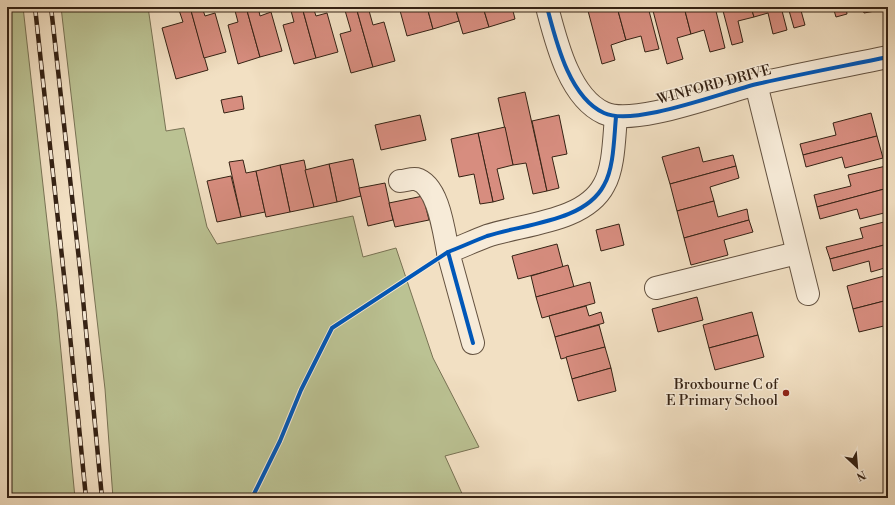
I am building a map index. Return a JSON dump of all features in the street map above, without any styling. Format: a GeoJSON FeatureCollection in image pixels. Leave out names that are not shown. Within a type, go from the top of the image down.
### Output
{"type":"FeatureCollection","features":[{"type":"Feature","properties":{"kind":"street","name":"WINFORD DRIVE"},"geometry":{"type":"LineString","coordinates":[[546,7],[559,52],[573,81],[586,99],[595,107],[604,113],[616,117],[646,114],[756,84],[888,57]]}},
{"type":"Feature","properties":{"kind":"street","name":"WINFORD DRIVE"},"geometry":{"type":"LineString","coordinates":[[756,84],[808,294]]}},
{"type":"Feature","properties":{"kind":"street"},"geometry":{"type":"LineString","coordinates":[[448,252],[487,236],[569,214],[589,203],[604,186],[609,173],[616,117]]}},
{"type":"Feature","properties":{"kind":"street"},"geometry":{"type":"LineString","coordinates":[[400,181],[416,179],[434,196],[473,343]]}},
{"type":"Feature","properties":{"kind":"street"},"geometry":{"type":"LineString","coordinates":[[656,288],[797,253]]}},
{"type":"Feature","properties":{"kind":"green space"},"geometry":{"type":"Polygon","coordinates":[[[7,7],[23,7],[57,310],[75,498],[7,498],[7,7]]]}},
{"type":"Feature","properties":{"kind":"green space"},"geometry":{"type":"Polygon","coordinates":[[[61,7],[148,7],[166,131],[184,128],[207,227],[217,244],[353,216],[363,257],[396,248],[433,358],[479,447],[445,456],[464,498],[113,498],[105,389],[61,7]]]}},
{"type":"Feature","properties":{"kind":"building"},"geometry":{"type":"Polygon","coordinates":[[[178,7],[190,7],[208,70],[176,79],[162,28],[183,22],[178,7]]]}},
{"type":"Feature","properties":{"kind":"building"},"geometry":{"type":"Polygon","coordinates":[[[190,7],[202,7],[205,16],[215,13],[226,52],[204,58],[190,7]]]}},
{"type":"Feature","properties":{"kind":"building"},"geometry":{"type":"Polygon","coordinates":[[[234,7],[246,7],[260,57],[238,64],[228,25],[238,22],[234,7]]]}},
{"type":"Feature","properties":{"kind":"building"},"geometry":{"type":"Polygon","coordinates":[[[246,7],[258,7],[260,16],[271,12],[282,51],[260,57],[246,7]]]}},
{"type":"Feature","properties":{"kind":"building"},"geometry":{"type":"Polygon","coordinates":[[[290,7],[302,7],[316,58],[294,64],[283,25],[294,22],[290,7]]]}},
{"type":"Feature","properties":{"kind":"building"},"geometry":{"type":"Polygon","coordinates":[[[302,7],[313,7],[316,16],[327,13],[338,52],[316,58],[302,7]]]}},
{"type":"Feature","properties":{"kind":"building"},"geometry":{"type":"Polygon","coordinates":[[[344,7],[356,7],[373,67],[351,73],[340,34],[351,31],[344,7]]]}},
{"type":"Feature","properties":{"kind":"building"},"geometry":{"type":"Polygon","coordinates":[[[356,7],[368,7],[373,25],[384,22],[395,61],[373,67],[356,7]]]}},
{"type":"Feature","properties":{"kind":"building"},"geometry":{"type":"Polygon","coordinates":[[[399,7],[427,7],[433,29],[407,36],[399,7]]]}},
{"type":"Feature","properties":{"kind":"building"},"geometry":{"type":"Polygon","coordinates":[[[427,7],[455,7],[459,21],[433,29],[427,7]]]}},
{"type":"Feature","properties":{"kind":"building"},"geometry":{"type":"Polygon","coordinates":[[[455,7],[483,7],[489,27],[463,34],[455,7]]]}},
{"type":"Feature","properties":{"kind":"building"},"geometry":{"type":"Polygon","coordinates":[[[483,7],[512,7],[515,19],[489,27],[483,7]]]}},
{"type":"Feature","properties":{"kind":"building"},"geometry":{"type":"Polygon","coordinates":[[[587,7],[617,7],[626,40],[611,45],[615,60],[602,64],[587,7]]]}},
{"type":"Feature","properties":{"kind":"building"},"geometry":{"type":"Polygon","coordinates":[[[617,7],[648,7],[659,49],[645,52],[641,36],[626,40],[617,7]]]}},
{"type":"Feature","properties":{"kind":"building"},"geometry":{"type":"Polygon","coordinates":[[[652,7],[684,7],[691,34],[677,38],[683,59],[667,64],[652,7]]]}},
{"type":"Feature","properties":{"kind":"building"},"geometry":{"type":"Polygon","coordinates":[[[684,7],[715,7],[725,48],[710,52],[704,30],[691,34],[684,7]]]}},
{"type":"Feature","properties":{"kind":"building"},"geometry":{"type":"Polygon","coordinates":[[[722,7],[751,7],[754,17],[738,21],[743,42],[732,45],[722,7]]]}},
{"type":"Feature","properties":{"kind":"building"},"geometry":{"type":"Polygon","coordinates":[[[751,7],[781,7],[787,30],[773,34],[768,13],[754,17],[751,7]]]}},
{"type":"Feature","properties":{"kind":"building"},"geometry":{"type":"Polygon","coordinates":[[[788,7],[800,7],[805,25],[794,28],[788,7]]]}},
{"type":"Feature","properties":{"kind":"building"},"geometry":{"type":"Polygon","coordinates":[[[833,7],[846,7],[847,14],[836,17],[833,7]]]}},
{"type":"Feature","properties":{"kind":"building"},"geometry":{"type":"Polygon","coordinates":[[[862,7],[874,7],[875,11],[864,13],[862,7]]]}},
{"type":"Feature","properties":{"kind":"building"},"geometry":{"type":"Polygon","coordinates":[[[525,92],[547,191],[533,194],[526,163],[513,165],[498,98],[525,92]]]}},
{"type":"Feature","properties":{"kind":"building"},"geometry":{"type":"Polygon","coordinates":[[[242,96],[244,109],[224,113],[221,100],[242,96]]]}},
{"type":"Feature","properties":{"kind":"building"},"geometry":{"type":"Polygon","coordinates":[[[871,113],[877,136],[803,155],[800,144],[836,135],[833,123],[871,113]]]}},
{"type":"Feature","properties":{"kind":"building"},"geometry":{"type":"Polygon","coordinates":[[[420,115],[426,140],[381,150],[375,125],[420,115]]]}},
{"type":"Feature","properties":{"kind":"building"},"geometry":{"type":"Polygon","coordinates":[[[559,115],[567,154],[552,157],[559,188],[547,191],[532,121],[559,115]]]}},
{"type":"Feature","properties":{"kind":"building"},"geometry":{"type":"Polygon","coordinates":[[[505,127],[513,165],[497,169],[504,199],[493,202],[478,133],[505,127]]]}},
{"type":"Feature","properties":{"kind":"building"},"geometry":{"type":"Polygon","coordinates":[[[478,133],[493,202],[480,204],[474,174],[459,177],[451,139],[478,133]]]}},
{"type":"Feature","properties":{"kind":"building"},"geometry":{"type":"Polygon","coordinates":[[[877,136],[883,158],[845,168],[842,157],[806,167],[803,155],[877,136]]]}},
{"type":"Feature","properties":{"kind":"building"},"geometry":{"type":"Polygon","coordinates":[[[699,147],[703,162],[733,155],[736,166],[670,184],[662,157],[699,147]]]}},
{"type":"Feature","properties":{"kind":"building"},"geometry":{"type":"Polygon","coordinates":[[[353,159],[361,196],[337,202],[329,164],[353,159]]]}},
{"type":"Feature","properties":{"kind":"building"},"geometry":{"type":"Polygon","coordinates":[[[243,160],[246,173],[256,171],[265,212],[241,217],[229,162],[243,160]]]}},
{"type":"Feature","properties":{"kind":"building"},"geometry":{"type":"Polygon","coordinates":[[[304,160],[314,207],[290,212],[280,165],[304,160]]]}},
{"type":"Feature","properties":{"kind":"building"},"geometry":{"type":"Polygon","coordinates":[[[329,164],[337,202],[314,207],[305,170],[329,164]]]}},
{"type":"Feature","properties":{"kind":"building"},"geometry":{"type":"Polygon","coordinates":[[[280,165],[290,212],[266,217],[256,171],[280,165]]]}},
{"type":"Feature","properties":{"kind":"building"},"geometry":{"type":"Polygon","coordinates":[[[736,166],[739,178],[710,187],[714,201],[677,211],[670,184],[736,166]]]}},
{"type":"Feature","properties":{"kind":"building"},"geometry":{"type":"Polygon","coordinates":[[[886,166],[888,188],[817,207],[814,195],[851,186],[848,175],[886,166]]]}},
{"type":"Feature","properties":{"kind":"building"},"geometry":{"type":"Polygon","coordinates":[[[231,176],[241,217],[217,222],[207,181],[231,176]]]}},
{"type":"Feature","properties":{"kind":"building"},"geometry":{"type":"Polygon","coordinates":[[[385,183],[393,220],[368,226],[359,188],[385,183]]]}},
{"type":"Feature","properties":{"kind":"building"},"geometry":{"type":"Polygon","coordinates":[[[888,188],[888,212],[860,219],[857,209],[820,219],[817,207],[888,188]]]}},
{"type":"Feature","properties":{"kind":"building"},"geometry":{"type":"Polygon","coordinates":[[[423,196],[429,220],[395,227],[389,203],[423,196]]]}},
{"type":"Feature","properties":{"kind":"building"},"geometry":{"type":"Polygon","coordinates":[[[714,201],[718,217],[747,209],[749,220],[684,238],[677,211],[714,201]]]}},
{"type":"Feature","properties":{"kind":"building"},"geometry":{"type":"Polygon","coordinates":[[[749,220],[753,232],[724,240],[728,255],[691,265],[684,238],[749,220]]]}},
{"type":"Feature","properties":{"kind":"building"},"geometry":{"type":"Polygon","coordinates":[[[888,221],[888,244],[830,259],[826,247],[863,238],[860,228],[888,221]]]}},
{"type":"Feature","properties":{"kind":"building"},"geometry":{"type":"Polygon","coordinates":[[[619,224],[624,245],[601,251],[596,230],[619,224]]]}},
{"type":"Feature","properties":{"kind":"building"},"geometry":{"type":"Polygon","coordinates":[[[557,244],[563,267],[518,279],[512,256],[557,244]]]}},
{"type":"Feature","properties":{"kind":"building"},"geometry":{"type":"Polygon","coordinates":[[[888,244],[888,267],[871,272],[869,261],[833,271],[830,259],[888,244]]]}},
{"type":"Feature","properties":{"kind":"building"},"geometry":{"type":"Polygon","coordinates":[[[568,265],[574,287],[536,297],[531,276],[568,265]]]}},
{"type":"Feature","properties":{"kind":"building"},"geometry":{"type":"Polygon","coordinates":[[[888,275],[888,300],[853,309],[847,286],[888,275]]]}},
{"type":"Feature","properties":{"kind":"building"},"geometry":{"type":"Polygon","coordinates":[[[590,282],[595,303],[542,318],[536,297],[590,282]]]}},
{"type":"Feature","properties":{"kind":"building"},"geometry":{"type":"Polygon","coordinates":[[[697,297],[703,320],[658,332],[652,309],[697,297]]]}},
{"type":"Feature","properties":{"kind":"building"},"geometry":{"type":"Polygon","coordinates":[[[888,300],[888,325],[859,332],[853,309],[888,300]]]}},
{"type":"Feature","properties":{"kind":"building"},"geometry":{"type":"Polygon","coordinates":[[[586,306],[589,316],[601,312],[604,323],[555,337],[549,316],[586,306]]]}},
{"type":"Feature","properties":{"kind":"building"},"geometry":{"type":"Polygon","coordinates":[[[752,312],[758,335],[709,348],[703,325],[752,312]]]}},
{"type":"Feature","properties":{"kind":"building"},"geometry":{"type":"Polygon","coordinates":[[[599,325],[605,347],[561,359],[555,337],[599,325]]]}},
{"type":"Feature","properties":{"kind":"building"},"geometry":{"type":"Polygon","coordinates":[[[758,335],[764,357],[715,370],[709,348],[758,335]]]}},
{"type":"Feature","properties":{"kind":"building"},"geometry":{"type":"Polygon","coordinates":[[[605,347],[611,368],[572,379],[566,357],[605,347]]]}},
{"type":"Feature","properties":{"kind":"building"},"geometry":{"type":"Polygon","coordinates":[[[611,368],[616,391],[578,401],[572,379],[611,368]]]}},
{"type":"Feature","properties":{"kind":"railway"},"geometry":{"type":"LineString","coordinates":[[35,7],[86,498]]}},
{"type":"Feature","properties":{"kind":"railway"},"geometry":{"type":"LineString","coordinates":[[51,7],[81,278],[102,498]]}},
{"type":"Feature","properties":{"kind":"cycle path"},"geometry":{"type":"LineString","coordinates":[[547,7],[560,51],[573,81],[592,105],[604,113],[618,116],[636,116],[657,112],[757,84],[888,57]]}},
{"type":"Feature","properties":{"kind":"cycle path"},"geometry":{"type":"LineString","coordinates":[[473,343],[448,252],[487,236],[552,220],[583,207],[595,197],[604,185],[610,170],[616,117]]}},
{"type":"Feature","properties":{"kind":"cycle path"},"geometry":{"type":"LineString","coordinates":[[252,498],[280,441],[301,390],[332,328],[448,252]]}},
{"type":"Feature","properties":{"kind":"place","name":"Broxbourne C of E Primary School"},"geometry":{"type":"Point","coordinates":[786,393]}}]}
